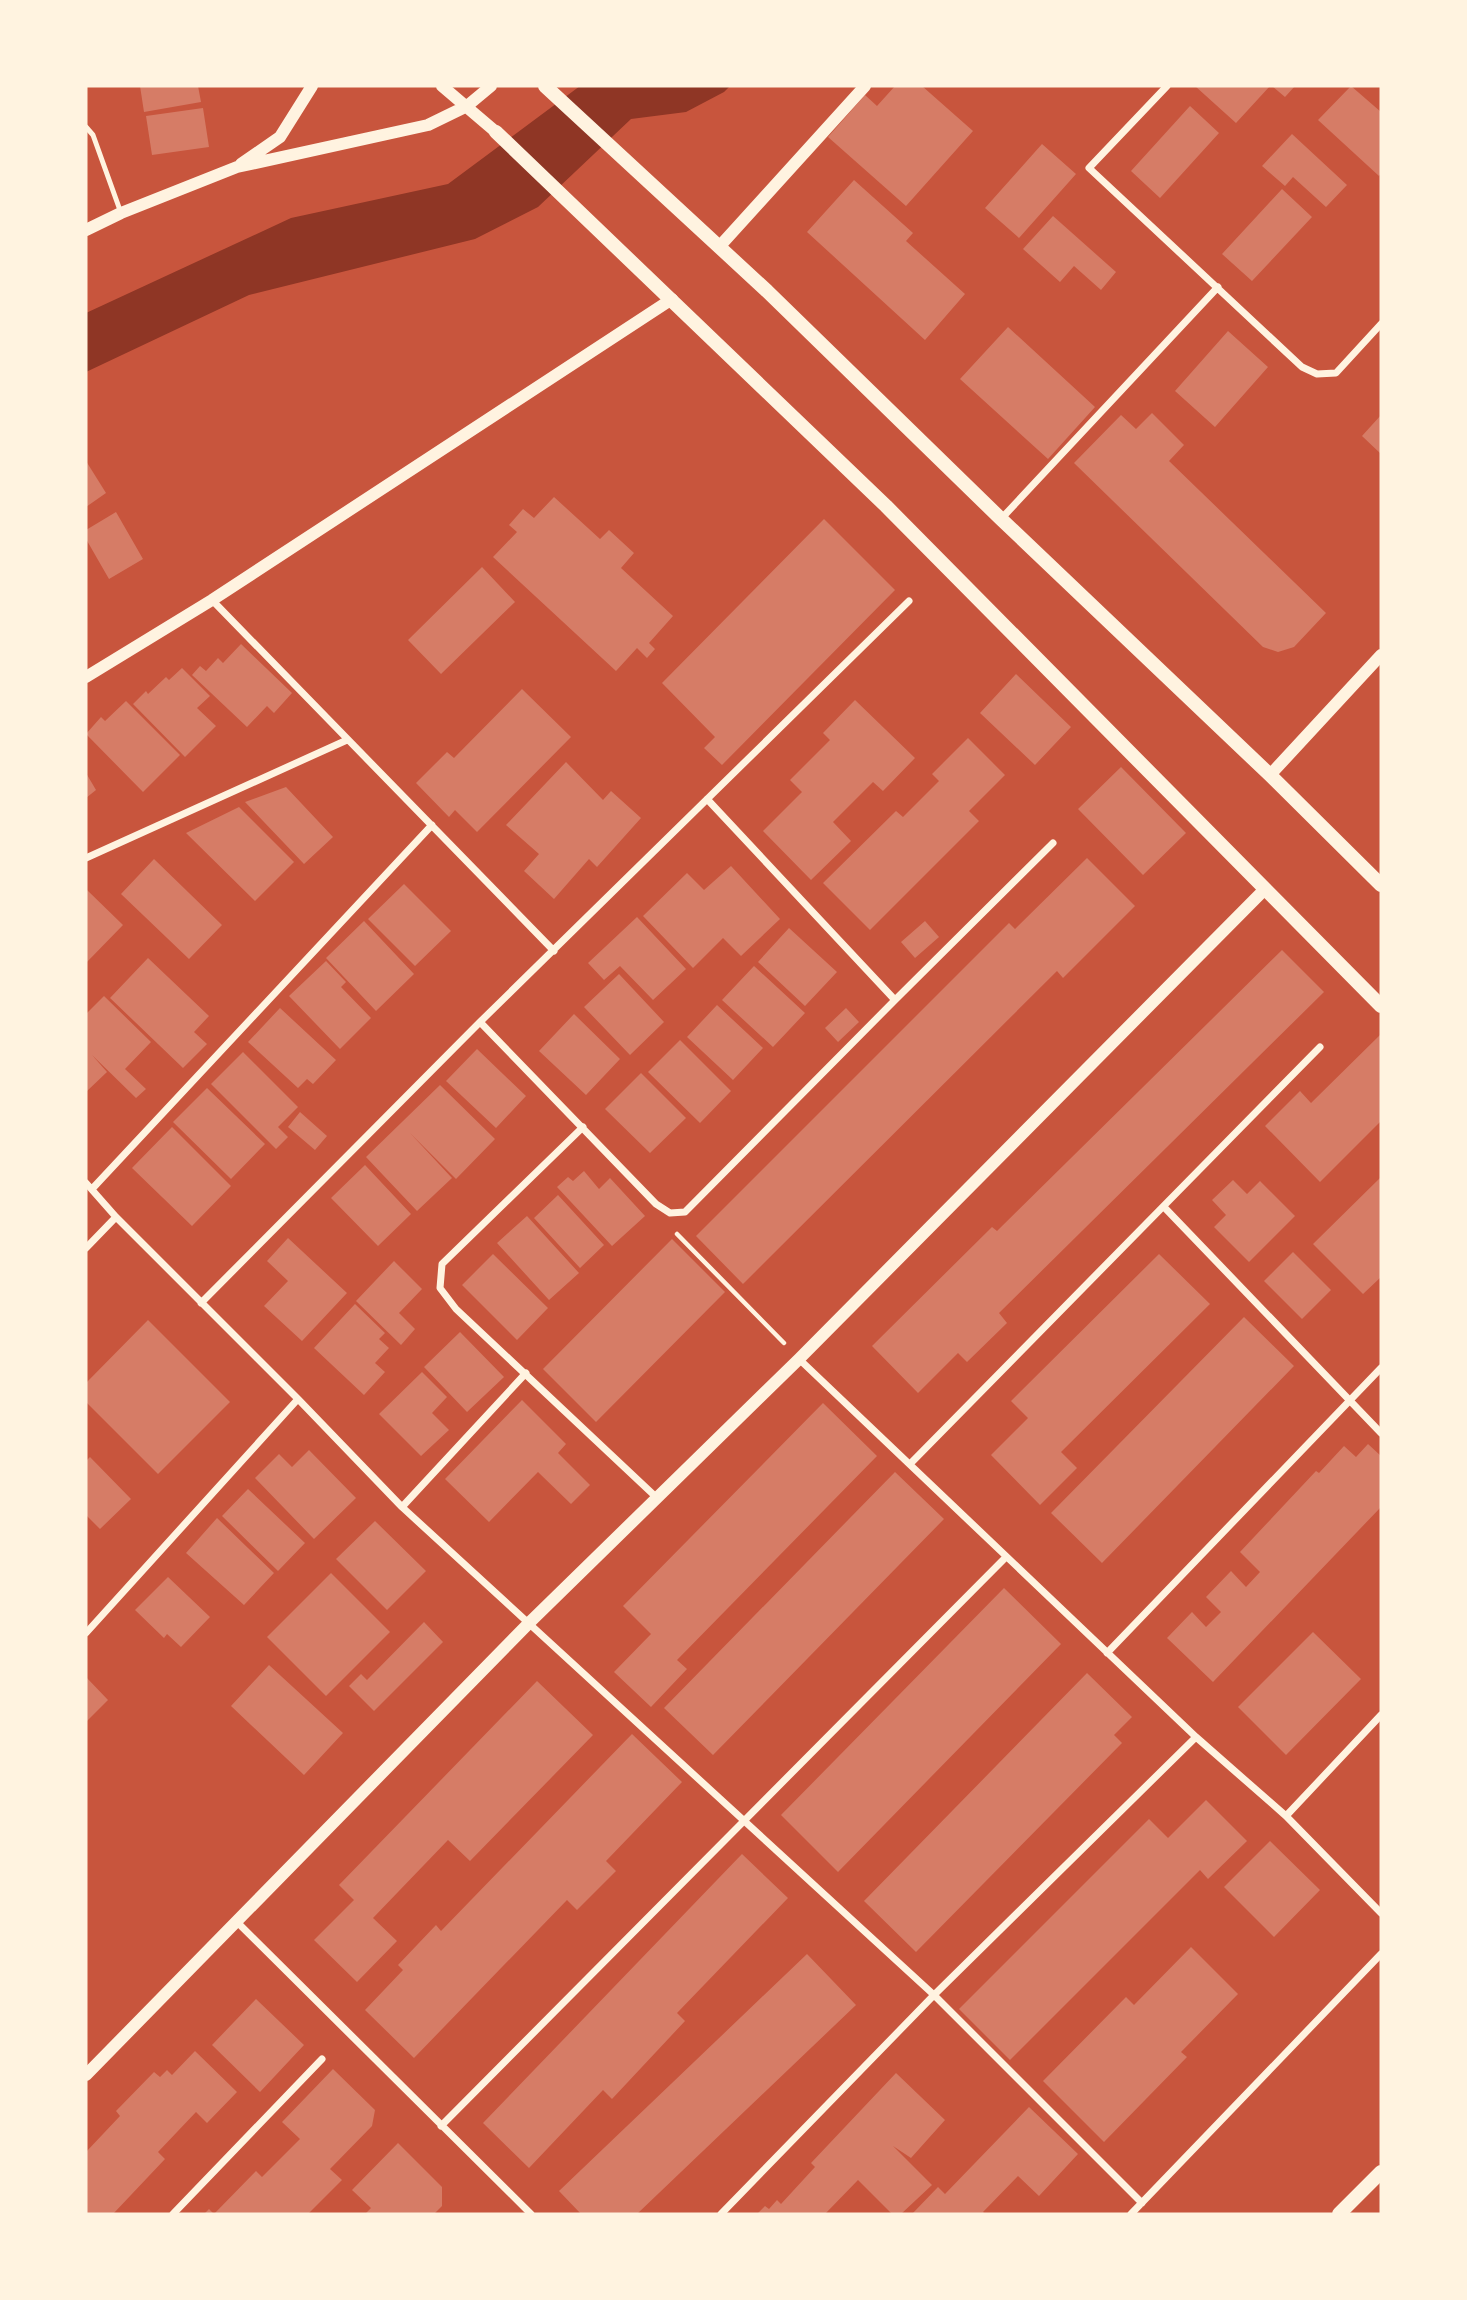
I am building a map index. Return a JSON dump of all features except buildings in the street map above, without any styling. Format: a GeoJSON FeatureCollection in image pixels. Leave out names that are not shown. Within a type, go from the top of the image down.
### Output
{"type":"FeatureCollection","features":[{"type":"Feature","properties":{"kind":"main road"},"geometry":{"type":"LineString","coordinates":[[545,86],[917,435],[1001,519],[1270,775],[1381,886]]}},
{"type":"Feature","properties":{"kind":"main road"},"geometry":{"type":"LineString","coordinates":[[496,132],[886,506],[1381,1006]]}},
{"type":"Feature","properties":{"kind":"main road"},"geometry":{"type":"LineString","coordinates":[[1339,2214],[1381,2172]]}},
{"type":"Feature","properties":{"kind":"street"},"geometry":{"type":"LineString","coordinates":[[237,167],[280,136],[312,86]]}},
{"type":"Feature","properties":{"kind":"street"},"geometry":{"type":"LineString","coordinates":[[442,86],[496,132]]}},
{"type":"Feature","properties":{"kind":"street"},"geometry":{"type":"LineString","coordinates":[[86,230],[121,213],[237,167],[428,125],[467,106],[491,86]]}},
{"type":"Feature","properties":{"kind":"street"},"geometry":{"type":"LineString","coordinates":[[719,247],[865,86]]}},
{"type":"Feature","properties":{"kind":"street"},"geometry":{"type":"LineString","coordinates":[[1167,86],[1089,168],[1302,368],[1317,374],[1336,373],[1381,324]]}},
{"type":"Feature","properties":{"kind":"street"},"geometry":{"type":"LineString","coordinates":[[1001,519],[1218,287]]}},
{"type":"Feature","properties":{"kind":"street"},"geometry":{"type":"LineString","coordinates":[[86,677],[212,600],[671,299]]}},
{"type":"Feature","properties":{"kind":"street"},"geometry":{"type":"LineString","coordinates":[[212,600],[555,951]]}},
{"type":"Feature","properties":{"kind":"street"},"geometry":{"type":"LineString","coordinates":[[201,1303],[480,1023],[909,601]]}},
{"type":"Feature","properties":{"kind":"street"},"geometry":{"type":"LineString","coordinates":[[1270,775],[1381,655]]}},
{"type":"Feature","properties":{"kind":"street"},"geometry":{"type":"LineString","coordinates":[[86,858],[347,740]]}},
{"type":"Feature","properties":{"kind":"street"},"geometry":{"type":"LineString","coordinates":[[707,799],[895,1000]]}},
{"type":"Feature","properties":{"kind":"street"},"geometry":{"type":"LineString","coordinates":[[432,825],[89,1186],[116,1217],[402,1507],[934,1995],[1142,2203]]}},
{"type":"Feature","properties":{"kind":"street"},"geometry":{"type":"LineString","coordinates":[[480,1023],[656,1204],[670,1213],[685,1212],[1053,843]]}},
{"type":"Feature","properties":{"kind":"street"},"geometry":{"type":"LineString","coordinates":[[86,2075],[529,1623],[799,1359],[1265,889]]}},
{"type":"Feature","properties":{"kind":"street"},"geometry":{"type":"LineString","coordinates":[[909,1464],[1320,1048]]}},
{"type":"Feature","properties":{"kind":"street"},"geometry":{"type":"LineString","coordinates":[[583,1127],[442,1264],[440,1288],[456,1309],[656,1497]]}},
{"type":"Feature","properties":{"kind":"street"},"geometry":{"type":"LineString","coordinates":[[1164,1207],[1381,1433]]}},
{"type":"Feature","properties":{"kind":"street"},"geometry":{"type":"LineString","coordinates":[[86,1248],[116,1217]]}},
{"type":"Feature","properties":{"kind":"street"},"geometry":{"type":"LineString","coordinates":[[799,1359],[1196,1737],[1286,1816],[1381,1913]]}},
{"type":"Feature","properties":{"kind":"street"},"geometry":{"type":"LineString","coordinates":[[1107,1653],[1381,1368]]}},
{"type":"Feature","properties":{"kind":"street"},"geometry":{"type":"LineString","coordinates":[[402,1507],[526,1373]]}},
{"type":"Feature","properties":{"kind":"street"},"geometry":{"type":"LineString","coordinates":[[86,1633],[298,1399]]}},
{"type":"Feature","properties":{"kind":"street"},"geometry":{"type":"LineString","coordinates":[[441,2126],[1006,1557]]}},
{"type":"Feature","properties":{"kind":"street"},"geometry":{"type":"LineString","coordinates":[[1286,1816],[1381,1715]]}},
{"type":"Feature","properties":{"kind":"street"},"geometry":{"type":"LineString","coordinates":[[721,2214],[934,1995],[1196,1737]]}},
{"type":"Feature","properties":{"kind":"street"},"geometry":{"type":"LineString","coordinates":[[237,1922],[531,2214]]}},
{"type":"Feature","properties":{"kind":"street"},"geometry":{"type":"LineString","coordinates":[[1131,2214],[1381,1954]]}},
{"type":"Feature","properties":{"kind":"street"},"geometry":{"type":"LineString","coordinates":[[173,2214],[322,2059]]}},
{"type":"Feature","properties":{"kind":"lane"},"geometry":{"type":"LineString","coordinates":[[86,127],[93,135],[121,213]]}},
{"type":"Feature","properties":{"kind":"path"},"geometry":{"type":"LineString","coordinates":[[670,1213],[674,1230],[799,1359]]}},
{"type":"Feature","properties":{"kind":"shaded area"},"geometry":{"type":"Polygon","coordinates":[[[580,86],[730,86],[724,92],[686,112],[631,119],[538,207],[475,239],[249,295],[86,372],[86,313],[291,218],[448,184],[580,86]]]}}]}
